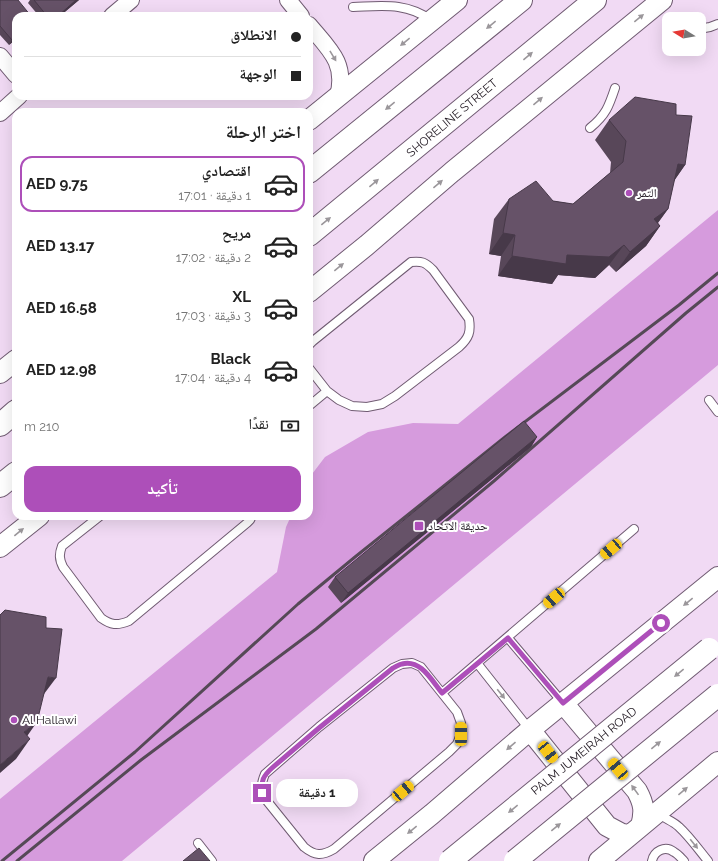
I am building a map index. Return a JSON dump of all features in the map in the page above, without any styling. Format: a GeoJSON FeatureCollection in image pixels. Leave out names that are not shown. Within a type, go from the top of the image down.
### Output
{"type":"FeatureCollection","features":[{"type":"Feature","properties":{"kind":"main road"},"geometry":{"type":"LineString","coordinates":[[313,168],[522,0]]}},
{"type":"Feature","properties":{"kind":"main road","name":"SHORELINE STREET"},"geometry":{"type":"LineString","coordinates":[[313,232],[596,0]]}},
{"type":"Feature","properties":{"kind":"main road"},"geometry":{"type":"LineString","coordinates":[[0,425],[12,415]]}},
{"type":"Feature","properties":{"kind":"main road"},"geometry":{"type":"LineString","coordinates":[[0,486],[12,476]]}},
{"type":"Feature","properties":{"kind":"main road","name":"PALM JUMEIRAH ROAD"},"geometry":{"type":"LineString","coordinates":[[450,861],[714,645]]}},
{"type":"Feature","properties":{"kind":"main road"},"geometry":{"type":"LineString","coordinates":[[515,861],[718,695]]}},
{"type":"Feature","properties":{"kind":"street"},"geometry":{"type":"LineString","coordinates":[[117,12],[131,0]]}},
{"type":"Feature","properties":{"kind":"street"},"geometry":{"type":"LineString","coordinates":[[288,0],[298,12]]}},
{"type":"Feature","properties":{"kind":"street"},"geometry":{"type":"LineString","coordinates":[[313,117],[457,0]]}},
{"type":"Feature","properties":{"kind":"street"},"geometry":{"type":"LineString","coordinates":[[313,289],[367,245],[464,162],[662,0]]}},
{"type":"Feature","properties":{"kind":"street"},"geometry":{"type":"LineString","coordinates":[[313,30],[333,54],[336,60],[341,82],[338,96]]}},
{"type":"Feature","properties":{"kind":"street"},"geometry":{"type":"LineString","coordinates":[[0,56],[12,70]]}},
{"type":"Feature","properties":{"kind":"street"},"geometry":{"type":"LineString","coordinates":[[0,113],[15,100]]}},
{"type":"Feature","properties":{"kind":"street"},"geometry":{"type":"LineString","coordinates":[[0,373],[12,363]]}},
{"type":"Feature","properties":{"kind":"street"},"geometry":{"type":"LineString","coordinates":[[0,547],[34,520]]}},
{"type":"Feature","properties":{"kind":"street"},"geometry":{"type":"LineString","coordinates":[[374,861],[432,814],[530,730],[718,577]]}},
{"type":"Feature","properties":{"kind":"street"},"geometry":{"type":"LineString","coordinates":[[530,730],[607,826],[622,834],[635,831],[644,817],[644,808],[637,790],[563,703]]}},
{"type":"Feature","properties":{"kind":"street"},"geometry":{"type":"LineString","coordinates":[[599,861],[718,762]]}},
{"type":"Feature","properties":{"kind":"lane"},"geometry":{"type":"LineString","coordinates":[[353,6],[391,3],[413,10],[432,21]]}},
{"type":"Feature","properties":{"kind":"lane"},"geometry":{"type":"LineString","coordinates":[[706,28],[718,24]]}},
{"type":"Feature","properties":{"kind":"lane"},"geometry":{"type":"LineString","coordinates":[[590,128],[607,110],[615,88]]}},
{"type":"Feature","properties":{"kind":"lane"},"geometry":{"type":"LineString","coordinates":[[313,341],[412,262],[419,261],[427,264],[433,270],[469,319],[470,326],[469,334],[459,347],[395,396],[382,404],[368,407],[352,406],[339,400],[327,391],[313,373]]}},
{"type":"Feature","properties":{"kind":"lane"},"geometry":{"type":"LineString","coordinates":[[313,403],[327,391]]}},
{"type":"Feature","properties":{"kind":"lane"},"geometry":{"type":"LineString","coordinates":[[708,400],[718,412]]}},
{"type":"Feature","properties":{"kind":"lane"},"geometry":{"type":"LineString","coordinates":[[95,520],[62,546],[59,557],[63,567],[101,618],[114,624],[122,624],[129,621],[250,520]]}},
{"type":"Feature","properties":{"kind":"lane"},"geometry":{"type":"LineString","coordinates":[[442,693],[634,530]]}},
{"type":"Feature","properties":{"kind":"lane"},"geometry":{"type":"LineString","coordinates":[[508,638],[563,703]]}},
{"type":"Feature","properties":{"kind":"lane"},"geometry":{"type":"LineString","coordinates":[[412,663],[421,667],[442,693],[457,712],[461,723],[461,734],[457,744],[334,849],[319,855],[304,847],[262,793],[262,783],[265,774],[393,668],[402,664],[412,663]]}},
{"type":"Feature","properties":{"kind":"lane"},"geometry":{"type":"LineString","coordinates":[[477,663],[530,730]]}},
{"type":"Feature","properties":{"kind":"lane"},"geometry":{"type":"LineString","coordinates":[[658,812],[666,819],[679,826],[708,861]]}},
{"type":"Feature","properties":{"kind":"lane"},"geometry":{"type":"LineString","coordinates":[[198,844],[212,861]]}},
{"type":"Feature","properties":{"kind":"lane"},"geometry":{"type":"LineString","coordinates":[[652,861],[657,852],[666,849],[674,852],[684,861]]}},
{"type":"Feature","properties":{"kind":"shaded area"},"geometry":{"type":"Polygon","coordinates":[[[718,210],[718,365],[122,861],[0,861],[0,799],[277,572],[286,527],[289,520],[313,520],[313,473],[325,457],[368,432],[413,423],[458,424],[718,210]]]}},
{"type":"Feature","properties":{"kind":"building"},"geometry":{"type":"Polygon","coordinates":[[[0,0],[18,0],[28,12],[12,12],[12,40],[0,26],[0,0]]]}},
{"type":"Feature","properties":{"kind":"building"},"geometry":{"type":"Polygon","coordinates":[[[34,0],[76,0],[62,12],[44,12],[34,0]]]}},
{"type":"Feature","properties":{"kind":"building","name":"التمر"},"geometry":{"type":"Polygon","coordinates":[[[635,97],[676,104],[676,115],[692,116],[685,165],[678,164],[668,209],[654,219],[660,226],[630,252],[624,245],[609,257],[567,255],[566,264],[512,256],[515,235],[503,233],[509,199],[536,181],[553,201],[573,204],[623,162],[626,141],[609,120],[635,97]]]}},
{"type":"Feature","properties":{"kind":"building"},"geometry":{"type":"Polygon","coordinates":[[[524,421],[537,437],[348,593],[335,577],[524,421]]]}},
{"type":"Feature","properties":{"kind":"building","name":"Al Hallawi"},"geometry":{"type":"Polygon","coordinates":[[[5,610],[46,617],[46,628],[62,629],[56,678],[48,677],[37,722],[24,732],[30,739],[0,765],[0,615],[5,610]]]}},
{"type":"Feature","properties":{"kind":"building"},"geometry":{"type":"Polygon","coordinates":[[[199,848],[210,861],[183,861],[199,848]]]}},
{"type":"Feature","properties":{"kind":"railway"},"geometry":{"type":"LineString","coordinates":[[2,861],[135,752],[298,604],[355,557],[505,437],[679,305],[718,273]]}},
{"type":"Feature","properties":{"kind":"railway"},"geometry":{"type":"LineString","coordinates":[[17,861],[141,760],[316,629],[494,481],[686,313],[718,287]]}},
{"type":"Feature","properties":{"kind":"place","name":"التمر"},"geometry":{"type":"Point","coordinates":[629,193]}},
{"type":"Feature","properties":{"kind":"place","name":"حديقة الاتحاد"},"geometry":{"type":"Point","coordinates":[419,526]}},
{"type":"Feature","properties":{"kind":"place","name":"Al Hallawi"},"geometry":{"type":"Point","coordinates":[14,720]}},
{"type":"Feature","properties":{"kind":"route"},"geometry":{"type":"LineString","coordinates":[[262,793],[262,783],[265,774],[393,668],[402,664],[412,663],[421,667],[442,693],[508,638],[563,703],[661,623]]}}]}
